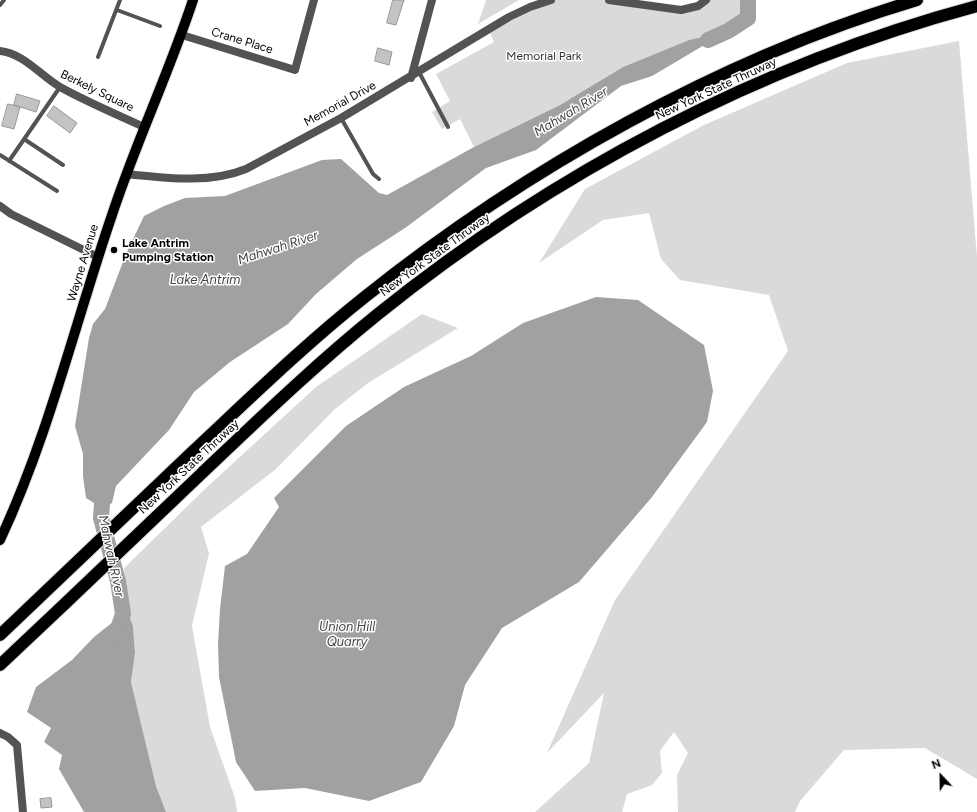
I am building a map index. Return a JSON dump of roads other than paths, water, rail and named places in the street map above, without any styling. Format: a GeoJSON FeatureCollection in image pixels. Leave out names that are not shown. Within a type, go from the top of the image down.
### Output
{"type":"FeatureCollection","features":[{"type":"Feature","properties":{"kind":"highway","name":"New York State Thruway"},"geometry":{"type":"LineString","coordinates":[[0,635],[257,391],[333,323],[427,249],[519,186],[643,115],[728,73],[816,36],[917,0]]}},
{"type":"Feature","properties":{"kind":"highway","name":"New York State Thruway"},"geometry":{"type":"LineString","coordinates":[[0,665],[272,407],[342,344],[416,285],[491,231],[531,205],[653,135],[738,93],[867,40],[977,6]]}},
{"type":"Feature","properties":{"kind":"main road","name":"Wayne Avenue"},"geometry":{"type":"LineString","coordinates":[[1,539],[48,421],[98,257],[126,174],[182,35],[193,0]]}},
{"type":"Feature","properties":{"kind":"street","name":"Crane Place"},"geometry":{"type":"LineString","coordinates":[[182,35],[295,70],[314,0]]}},
{"type":"Feature","properties":{"kind":"street"},"geometry":{"type":"LineString","coordinates":[[410,78],[432,0]]}},
{"type":"Feature","properties":{"kind":"street","name":"Memorial Drive"},"geometry":{"type":"LineString","coordinates":[[126,174],[185,179],[231,175],[246,169],[341,118],[410,78],[508,17],[530,7],[551,0]]}},
{"type":"Feature","properties":{"kind":"street"},"geometry":{"type":"LineString","coordinates":[[609,0],[681,10],[698,6],[706,0]]}},
{"type":"Feature","properties":{"kind":"street","name":"Berkely Square"},"geometry":{"type":"LineString","coordinates":[[0,51],[22,59],[60,87],[144,127]]}},
{"type":"Feature","properties":{"kind":"street"},"geometry":{"type":"LineString","coordinates":[[0,206],[11,214],[98,257]]}},
{"type":"Feature","properties":{"kind":"street"},"geometry":{"type":"LineString","coordinates":[[0,733],[8,737],[17,745],[23,812]]}},
{"type":"Feature","properties":{"kind":"lane"},"geometry":{"type":"LineString","coordinates":[[0,5],[4,0]]}},
{"type":"Feature","properties":{"kind":"lane"},"geometry":{"type":"LineString","coordinates":[[98,57],[120,0]]}},
{"type":"Feature","properties":{"kind":"lane"},"geometry":{"type":"LineString","coordinates":[[117,10],[160,26]]}},
{"type":"Feature","properties":{"kind":"lane"},"geometry":{"type":"LineString","coordinates":[[419,72],[448,127]]}},
{"type":"Feature","properties":{"kind":"lane"},"geometry":{"type":"LineString","coordinates":[[9,161],[60,87]]}},
{"type":"Feature","properties":{"kind":"lane"},"geometry":{"type":"LineString","coordinates":[[341,118],[373,174],[379,179]]}},
{"type":"Feature","properties":{"kind":"lane"},"geometry":{"type":"LineString","coordinates":[[24,139],[62,165]]}},
{"type":"Feature","properties":{"kind":"lane"},"geometry":{"type":"LineString","coordinates":[[0,155],[57,191]]}},
{"type":"Feature","properties":{"kind":"water","name":"Lake Antrim"},"geometry":{"type":"Polygon","coordinates":[[[728,31],[652,76],[621,86],[536,150],[486,168],[405,228],[357,259],[316,294],[288,324],[230,362],[194,392],[169,430],[116,486],[112,503],[102,508],[86,498],[83,476],[83,454],[75,426],[89,338],[93,324],[105,309],[126,254],[144,216],[185,198],[225,196],[322,160],[341,159],[379,193],[387,195],[474,147],[560,105],[623,67],[689,40],[728,31]]]}},
{"type":"Feature","properties":{"kind":"water","name":"Union Hill Quarry"},"geometry":{"type":"Polygon","coordinates":[[[596,297],[638,300],[704,345],[713,391],[707,422],[652,497],[579,582],[502,628],[465,685],[454,726],[421,782],[369,801],[305,788],[255,791],[236,762],[219,677],[218,644],[225,566],[247,554],[279,507],[274,498],[346,426],[404,387],[471,356],[523,323],[596,297]]]}},
{"type":"Feature","properties":{"kind":"water"},"geometry":{"type":"Polygon","coordinates":[[[128,613],[133,626],[135,653],[131,682],[156,786],[166,812],[84,812],[59,769],[62,755],[44,742],[51,728],[27,712],[36,687],[72,660],[94,637],[123,614],[128,613]]]}},
{"type":"Feature","properties":{"kind":"waterway","name":"Mahwah River"},"geometry":{"type":"LineString","coordinates":[[708,40],[728,31],[748,18],[748,0]]}},
{"type":"Feature","properties":{"kind":"waterway","name":"Mahwah River"},"geometry":{"type":"LineString","coordinates":[[103,488],[101,518],[118,581],[123,614],[116,635]]}},
{"type":"Feature","properties":{"kind":"place","name":"Lake Antrim Pumping Station"},"geometry":{"type":"Point","coordinates":[114,250]}},
{"type":"Feature","properties":{"kind":"park label","name":"Memorial Park"},"geometry":{"type":"Point","coordinates":[544,56]}}]}
